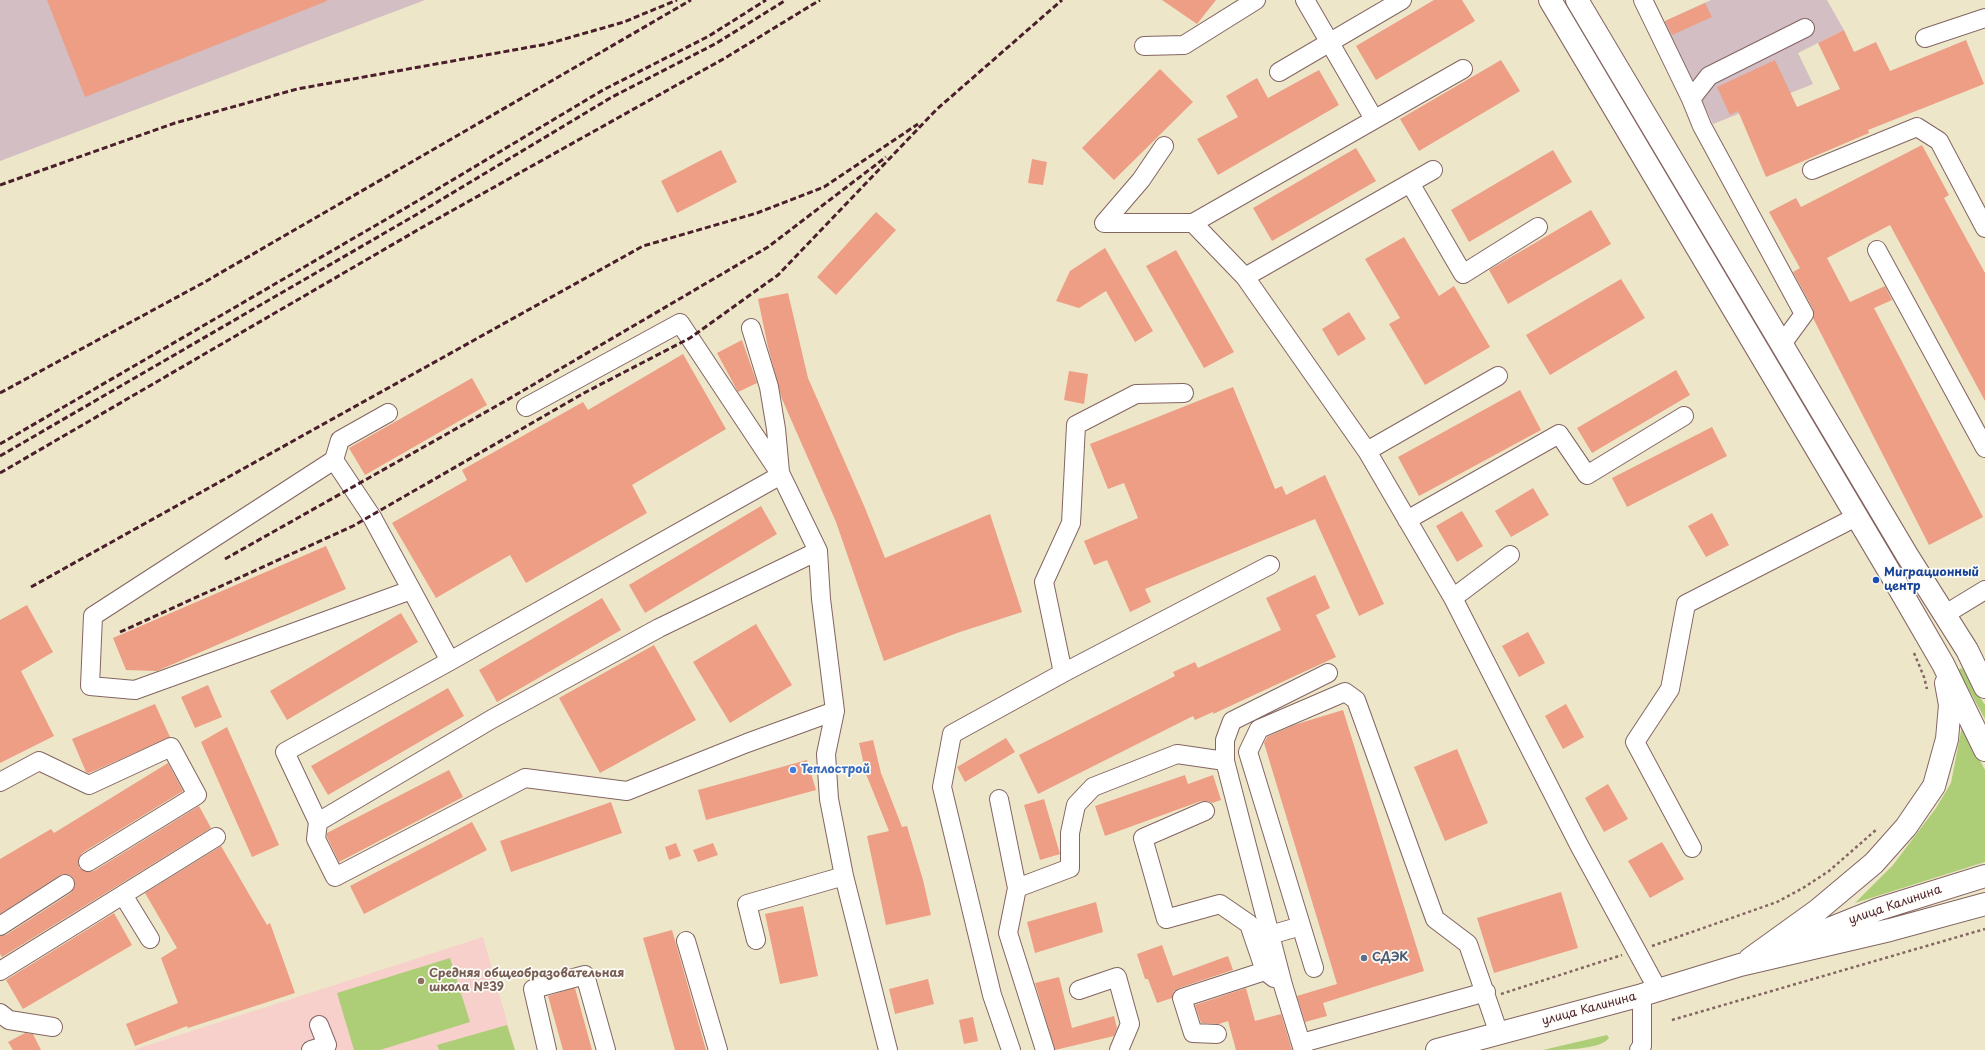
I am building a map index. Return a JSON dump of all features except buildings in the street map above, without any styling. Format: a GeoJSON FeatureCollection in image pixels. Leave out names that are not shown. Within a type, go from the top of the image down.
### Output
{"type":"FeatureCollection","features":[{"type":"Feature","properties":{"kind":"main road"},"geometry":{"type":"LineString","coordinates":[[1550,0],[1943,664],[1985,750]]}},
{"type":"Feature","properties":{"kind":"main road"},"geometry":{"type":"LineString","coordinates":[[1577,0],[1944,615],[1967,650],[1985,687]]}},
{"type":"Feature","properties":{"kind":"main road"},"geometry":{"type":"LineString","coordinates":[[1967,650],[1985,667]]}},
{"type":"Feature","properties":{"kind":"main road"},"geometry":{"type":"LineString","coordinates":[[1740,966],[1818,910],[1874,863],[1906,827],[1934,786],[1947,739],[1950,705],[1943,664]]}},
{"type":"Feature","properties":{"kind":"main road","name":"улица Калинина"},"geometry":{"type":"LineString","coordinates":[[1740,966],[1879,909],[1985,876]]}},
{"type":"Feature","properties":{"kind":"main road","name":"улица Калинина"},"geometry":{"type":"LineString","coordinates":[[1437,1050],[1650,993],[1740,966],[1890,930],[1985,904]]}},
{"type":"Feature","properties":{"kind":"lane"},"geometry":{"type":"LineString","coordinates":[[1144,46],[1184,45],[1256,0]]}},
{"type":"Feature","properties":{"kind":"lane"},"geometry":{"type":"LineString","coordinates":[[1305,0],[1374,119]]}},
{"type":"Feature","properties":{"kind":"lane"},"geometry":{"type":"LineString","coordinates":[[1279,72],[1402,0]]}},
{"type":"Feature","properties":{"kind":"lane"},"geometry":{"type":"LineString","coordinates":[[1642,0],[1691,99],[1702,126],[1804,314],[1782,344]]}},
{"type":"Feature","properties":{"kind":"lane"},"geometry":{"type":"LineString","coordinates":[[1925,38],[1985,18]]}},
{"type":"Feature","properties":{"kind":"lane"},"geometry":{"type":"LineString","coordinates":[[1691,99],[1709,76],[1805,28]]}},
{"type":"Feature","properties":{"kind":"lane"},"geometry":{"type":"LineString","coordinates":[[1164,146],[1141,180],[1104,223],[1193,224],[1463,69]]}},
{"type":"Feature","properties":{"kind":"lane"},"geometry":{"type":"LineString","coordinates":[[1812,170],[1917,127],[1939,141],[1985,228]]}},
{"type":"Feature","properties":{"kind":"lane"},"geometry":{"type":"LineString","coordinates":[[1244,277],[1433,170]]}},
{"type":"Feature","properties":{"kind":"lane"},"geometry":{"type":"LineString","coordinates":[[1410,183],[1463,274],[1538,227]]}},
{"type":"Feature","properties":{"kind":"lane"},"geometry":{"type":"LineString","coordinates":[[1193,224],[1244,277],[1367,450],[1453,598],[1579,845],[1650,993],[1636,1049]]}},
{"type":"Feature","properties":{"kind":"lane"},"geometry":{"type":"LineString","coordinates":[[1877,250],[1985,448]]}},
{"type":"Feature","properties":{"kind":"lane"},"geometry":{"type":"LineString","coordinates":[[526,407],[680,323],[780,474],[818,551],[821,599],[835,711],[826,754],[829,799],[844,876],[888,1050]]}},
{"type":"Feature","properties":{"kind":"lane"},"geometry":{"type":"LineString","coordinates":[[751,328],[769,387],[776,429],[780,474]]}},
{"type":"Feature","properties":{"kind":"lane"},"geometry":{"type":"LineString","coordinates":[[1367,450],[1498,376]]}},
{"type":"Feature","properties":{"kind":"lane"},"geometry":{"type":"LineString","coordinates":[[1063,673],[1044,582],[1071,523],[1076,426],[1136,394],[1184,393]]}},
{"type":"Feature","properties":{"kind":"lane"},"geometry":{"type":"LineString","coordinates":[[388,414],[340,440],[334,460],[93,616],[90,686],[135,690],[411,590]]}},
{"type":"Feature","properties":{"kind":"lane"},"geometry":{"type":"LineString","coordinates":[[1407,520],[1559,434],[1587,475],[1684,416]]}},
{"type":"Feature","properties":{"kind":"lane"},"geometry":{"type":"LineString","coordinates":[[334,460],[372,517],[450,661]]}},
{"type":"Feature","properties":{"kind":"lane"},"geometry":{"type":"LineString","coordinates":[[780,474],[450,661],[285,752],[318,822],[316,839],[336,877],[525,778],[627,791],[747,743],[835,711]]}},
{"type":"Feature","properties":{"kind":"lane"},"geometry":{"type":"LineString","coordinates":[[1692,848],[1635,742],[1670,689],[1686,604],[1856,517]]}},
{"type":"Feature","properties":{"kind":"lane"},"geometry":{"type":"LineString","coordinates":[[318,822],[492,719],[652,632],[818,551]]}},
{"type":"Feature","properties":{"kind":"lane"},"geometry":{"type":"LineString","coordinates":[[1453,598],[1510,555]]}},
{"type":"Feature","properties":{"kind":"lane"},"geometry":{"type":"LineString","coordinates":[[1011,1050],[992,995],[942,787],[952,734],[1063,673],[1270,565]]}},
{"type":"Feature","properties":{"kind":"lane"},"geometry":{"type":"LineString","coordinates":[[1944,615],[1985,590]]}},
{"type":"Feature","properties":{"kind":"lane"},"geometry":{"type":"LineString","coordinates":[[1328,673],[1232,721],[1225,740],[1225,760],[1283,985],[1302,1047],[1486,992]]}},
{"type":"Feature","properties":{"kind":"lane"},"geometry":{"type":"LineString","coordinates":[[1314,968],[1248,752],[1259,729],[1345,692],[1356,700],[1435,919],[1468,944],[1486,992],[1499,1034]]}},
{"type":"Feature","properties":{"kind":"lane"},"geometry":{"type":"LineString","coordinates":[[0,782],[39,761],[89,785],[171,747],[197,795],[88,862]]}},
{"type":"Feature","properties":{"kind":"lane"},"geometry":{"type":"LineString","coordinates":[[1017,888],[1070,868],[1070,833],[1076,805],[1094,787],[1177,754],[1225,760]]}},
{"type":"Feature","properties":{"kind":"lane"},"geometry":{"type":"LineString","coordinates":[[999,798],[1017,888],[1008,933],[1045,1050]]}},
{"type":"Feature","properties":{"kind":"lane"},"geometry":{"type":"LineString","coordinates":[[1206,811],[1143,838],[1166,919],[1220,904],[1249,924],[1265,971],[1283,985]]}},
{"type":"Feature","properties":{"kind":"lane"},"geometry":{"type":"LineString","coordinates":[[0,971],[216,837]]}},
{"type":"Feature","properties":{"kind":"lane"},"geometry":{"type":"LineString","coordinates":[[756,940],[747,904],[844,876]]}},
{"type":"Feature","properties":{"kind":"lane"},"geometry":{"type":"LineString","coordinates":[[0,926],[64,884]]}},
{"type":"Feature","properties":{"kind":"lane"},"geometry":{"type":"LineString","coordinates":[[123,895],[150,940]]}},
{"type":"Feature","properties":{"kind":"lane"},"geometry":{"type":"LineString","coordinates":[[1270,935],[1301,926]]}},
{"type":"Feature","properties":{"kind":"lane"},"geometry":{"type":"LineString","coordinates":[[686,941],[718,1050]]}},
{"type":"Feature","properties":{"kind":"lane"},"geometry":{"type":"LineString","coordinates":[[1217,1034],[1193,1033],[1182,998],[1265,971]]}},
{"type":"Feature","properties":{"kind":"lane"},"geometry":{"type":"LineString","coordinates":[[547,1050],[533,989],[585,974],[606,1050]]}},
{"type":"Feature","properties":{"kind":"lane"},"geometry":{"type":"LineString","coordinates":[[1079,990],[1117,977],[1130,1024],[1119,1050]]}},
{"type":"Feature","properties":{"kind":"lane"},"geometry":{"type":"LineString","coordinates":[[0,1014],[9,1020],[53,1027]]}},
{"type":"Feature","properties":{"kind":"lane"},"geometry":{"type":"LineString","coordinates":[[311,1050],[327,1045],[320,1026]]}},
{"type":"Feature","properties":{"kind":"path"},"geometry":{"type":"LineString","coordinates":[[1672,1020],[1985,929]]}},
{"type":"Feature","properties":{"kind":"shaded area"},"geometry":{"type":"Polygon","coordinates":[[[0,0],[425,0],[0,161],[0,0]]]}},
{"type":"Feature","properties":{"kind":"shaded area"},"geometry":{"type":"Polygon","coordinates":[[[1711,0],[1827,0],[1844,30],[1798,53],[1813,84],[1713,124],[1663,22],[1711,0]]]}},
{"type":"Feature","properties":{"kind":"shaded area","name":"Средняя общеобразовательная школа №39"},"geometry":{"type":"Polygon","coordinates":[[[483,937],[515,1050],[133,1050],[483,937]]]}},
{"type":"Feature","properties":{"kind":"green space"},"geometry":{"type":"Polygon","coordinates":[[[1962,668],[1985,705],[1985,719],[1958,670],[1962,668]]]}},
{"type":"Feature","properties":{"kind":"green space"},"geometry":{"type":"Polygon","coordinates":[[[1962,726],[1985,770],[1985,862],[1855,903],[1893,865],[1936,808],[1951,783],[1962,726]]]}},
{"type":"Feature","properties":{"kind":"green space"},"geometry":{"type":"Polygon","coordinates":[[[450,958],[470,1022],[380,1050],[354,1050],[337,993],[450,958]]]}},
{"type":"Feature","properties":{"kind":"green space"},"geometry":{"type":"Polygon","coordinates":[[[507,1025],[515,1050],[439,1050],[437,1045],[507,1025]]]}},
{"type":"Feature","properties":{"kind":"green space"},"geometry":{"type":"Polygon","coordinates":[[[1607,1035],[1609,1038],[1605,1042],[1598,1045],[1569,1049],[1543,1050],[1607,1035]]]}},
{"type":"Feature","properties":{"kind":"railway"},"geometry":{"type":"LineString","coordinates":[[0,185],[175,123],[297,89],[547,44],[624,22],[677,0]]}},
{"type":"Feature","properties":{"kind":"railway"},"geometry":{"type":"LineString","coordinates":[[0,393],[203,283],[691,0]]}},
{"type":"Feature","properties":{"kind":"railway"},"geometry":{"type":"LineString","coordinates":[[0,444],[409,206],[603,90],[709,36],[766,0]]}},
{"type":"Feature","properties":{"kind":"railway"},"geometry":{"type":"LineString","coordinates":[[0,456],[414,216],[612,97],[715,44],[786,0]]}},
{"type":"Feature","properties":{"kind":"railway"},"geometry":{"type":"LineString","coordinates":[[0,473],[421,228],[725,58],[820,0]]}},
{"type":"Feature","properties":{"kind":"railway"},"geometry":{"type":"LineString","coordinates":[[120,632],[353,526],[584,393],[690,338],[778,275],[937,109],[1062,0]]}},
{"type":"Feature","properties":{"kind":"railway"},"geometry":{"type":"LineString","coordinates":[[31,587],[643,246],[757,213],[824,187],[918,124]]}},
{"type":"Feature","properties":{"kind":"railway"},"geometry":{"type":"LineString","coordinates":[[225,559],[507,400],[768,247],[886,157]]}},
{"type":"Feature","properties":{"kind":"place","name":"Миграционный центр"},"geometry":{"type":"Point","coordinates":[1876,580]}},
{"type":"Feature","properties":{"kind":"place","name":"Теплострой"},"geometry":{"type":"Point","coordinates":[793,770]}},
{"type":"Feature","properties":{"kind":"place","name":"СДЭК"},"geometry":{"type":"Point","coordinates":[1364,958]}},
{"type":"Feature","properties":{"kind":"place","name":"Средняя общеобразовательная школа №39"},"geometry":{"type":"Point","coordinates":[421,981]}}]}
